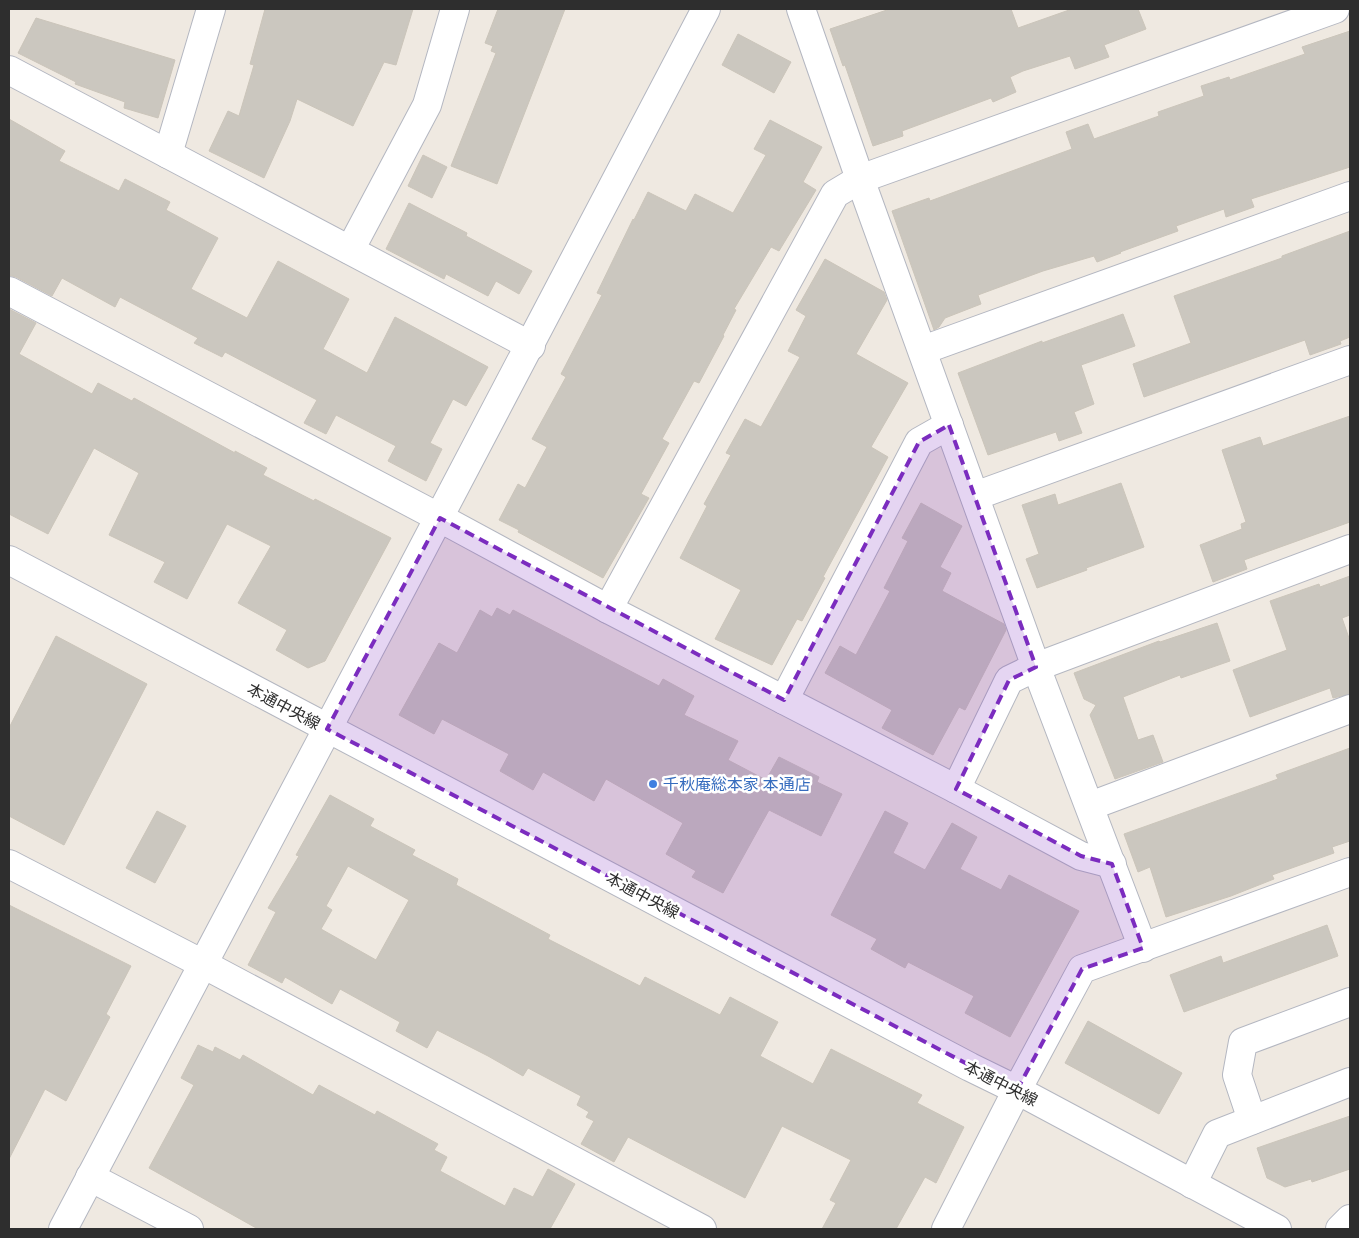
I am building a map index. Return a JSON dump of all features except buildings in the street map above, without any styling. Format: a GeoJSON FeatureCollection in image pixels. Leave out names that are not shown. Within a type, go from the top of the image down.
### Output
{"type":"FeatureCollection","features":[{"type":"Feature","properties":{"kind":"street"},"geometry":{"type":"LineString","coordinates":[[168,154],[211,9]]}},
{"type":"Feature","properties":{"kind":"street"},"geometry":{"type":"LineString","coordinates":[[350,250],[427,105],[455,9]]}},
{"type":"Feature","properties":{"kind":"street"},"geometry":{"type":"LineString","coordinates":[[63,1229],[531,346],[706,9]]}},
{"type":"Feature","properties":{"kind":"street"},"geometry":{"type":"LineString","coordinates":[[608,609],[835,194],[860,178],[1335,9]]}},
{"type":"Feature","properties":{"kind":"street"},"geometry":{"type":"LineString","coordinates":[[806,10],[860,178],[1036,667],[1143,948]]}},
{"type":"Feature","properties":{"kind":"street"},"geometry":{"type":"LineString","coordinates":[[9,70],[531,346]]}},
{"type":"Feature","properties":{"kind":"street"},"geometry":{"type":"LineString","coordinates":[[923,350],[1350,196]]}},
{"type":"Feature","properties":{"kind":"street"},"geometry":{"type":"LineString","coordinates":[[9,291],[440,518],[608,609],[956,789],[1081,856],[1112,864]]}},
{"type":"Feature","properties":{"kind":"street"},"geometry":{"type":"LineString","coordinates":[[975,496],[1350,360]]}},
{"type":"Feature","properties":{"kind":"street"},"geometry":{"type":"LineString","coordinates":[[784,700],[919,442],[949,425]]}},
{"type":"Feature","properties":{"kind":"street"},"geometry":{"type":"LineString","coordinates":[[956,789],[1009,680],[1036,667],[1350,549]]}},
{"type":"Feature","properties":{"kind":"street","name":"本通中央線"},"geometry":{"type":"LineString","coordinates":[[9,560],[961,1063],[1017,1090],[1277,1229]]}},
{"type":"Feature","properties":{"kind":"street"},"geometry":{"type":"LineString","coordinates":[[1090,806],[1350,709]]}},
{"type":"Feature","properties":{"kind":"street"},"geometry":{"type":"LineString","coordinates":[[9,864],[702,1229]]}},
{"type":"Feature","properties":{"kind":"street"},"geometry":{"type":"LineString","coordinates":[[946,1229],[1017,1090],[1082,969],[1350,872]]}},
{"type":"Feature","properties":{"kind":"street"},"geometry":{"type":"LineString","coordinates":[[1252,1120],[1237,1075],[1243,1042],[1350,1002]]}},
{"type":"Feature","properties":{"kind":"street"},"geometry":{"type":"LineString","coordinates":[[1192,1184],[1217,1134],[1350,1082]]}},
{"type":"Feature","properties":{"kind":"street"},"geometry":{"type":"LineString","coordinates":[[90,1177],[189,1229]]}},
{"type":"Feature","properties":{"kind":"street"},"geometry":{"type":"LineString","coordinates":[[1340,1229],[1350,1219]]}},
{"type":"Feature","properties":{"kind":"highlighted area"},"geometry":{"type":"Polygon","coordinates":[[[949,425],[1036,667],[1009,680],[956,789],[1081,856],[1112,864],[1143,948],[1082,969],[1017,1090],[327,729],[440,518],[784,700],[919,442],[949,425]]]}},
{"type":"Feature","properties":{"kind":"place","name":"千秋庵総本家 本通店"},"geometry":{"type":"Point","coordinates":[653,784]}}]}
